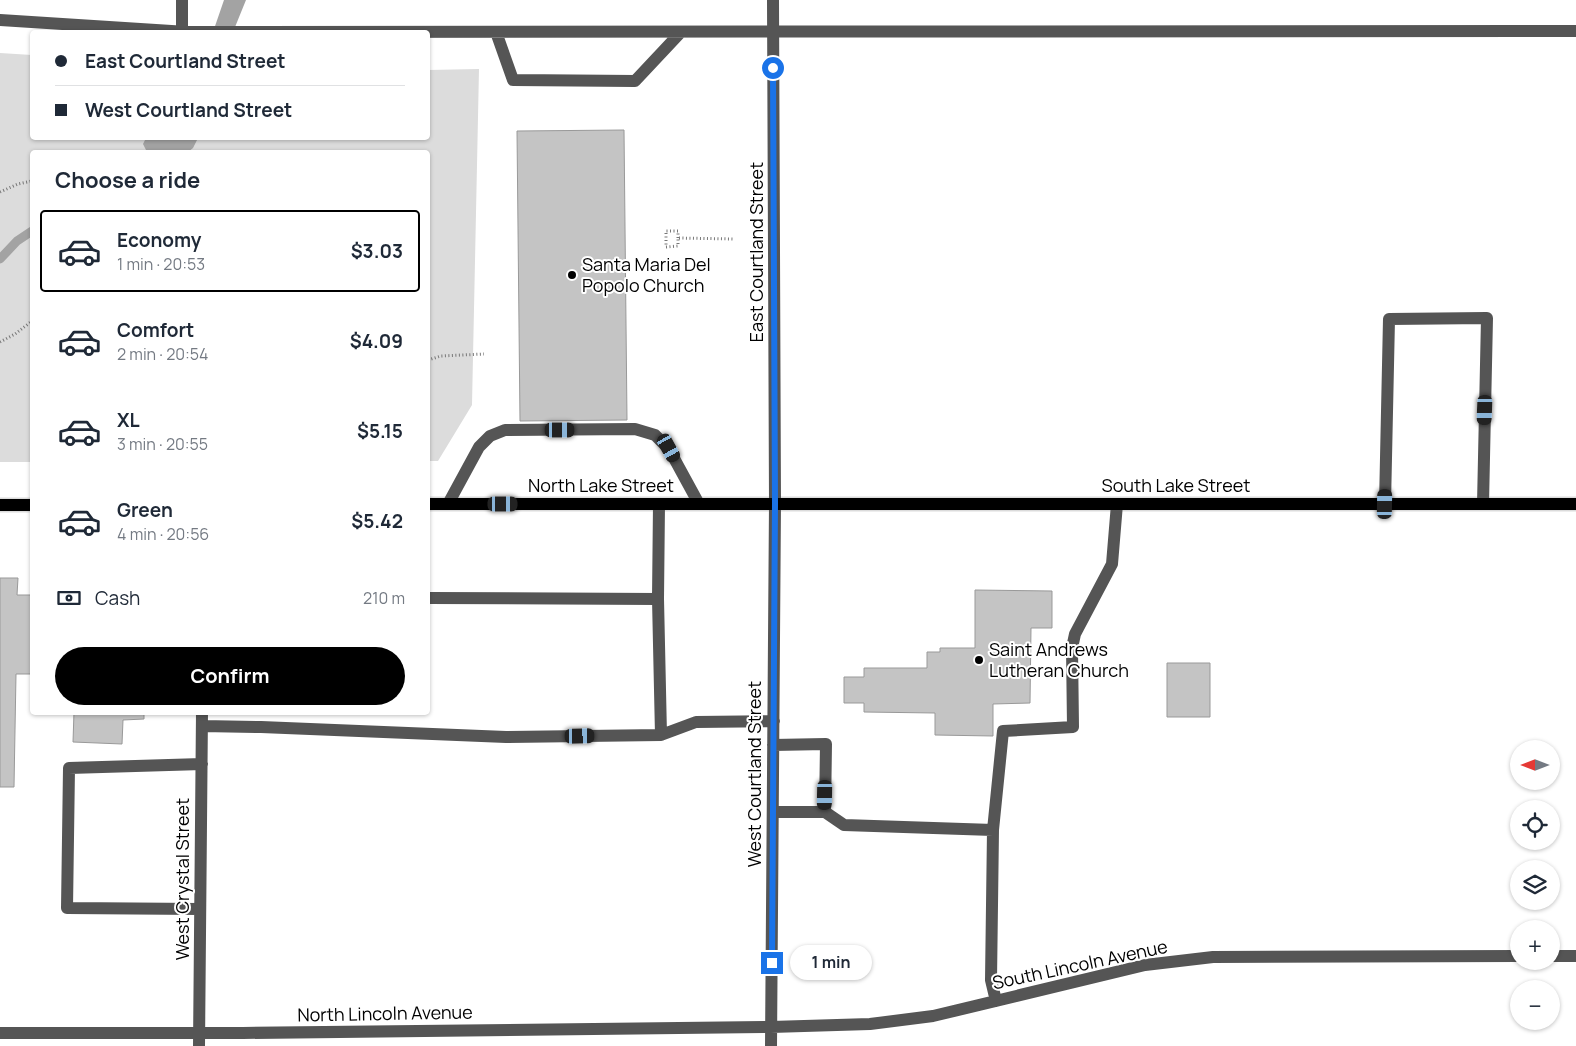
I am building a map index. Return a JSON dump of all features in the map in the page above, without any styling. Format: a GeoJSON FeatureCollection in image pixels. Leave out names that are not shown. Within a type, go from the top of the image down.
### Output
{"type":"FeatureCollection","features":[{"type":"Feature","properties":{"kind":"main road","name":"North Lake Street"},"geometry":{"type":"LineString","coordinates":[[430,504],[775,503]]}},
{"type":"Feature","properties":{"kind":"main road","name":"South Lake Street"},"geometry":{"type":"LineString","coordinates":[[775,503],[1576,504]]}},
{"type":"Feature","properties":{"kind":"main road"},"geometry":{"type":"LineString","coordinates":[[0,505],[30,505]]}},
{"type":"Feature","properties":{"kind":"street"},"geometry":{"type":"LineString","coordinates":[[182,0],[185,30]]}},
{"type":"Feature","properties":{"kind":"street","name":"East Courtland Street"},"geometry":{"type":"LineString","coordinates":[[773,0],[775,503]]}},
{"type":"Feature","properties":{"kind":"street"},"geometry":{"type":"LineString","coordinates":[[0,20],[154,30]]}},
{"type":"Feature","properties":{"kind":"street"},"geometry":{"type":"LineString","coordinates":[[430,32],[1576,31]]}},
{"type":"Feature","properties":{"kind":"street"},"geometry":{"type":"LineString","coordinates":[[496,32],[513,80],[635,81],[681,32]]}},
{"type":"Feature","properties":{"kind":"street"},"geometry":{"type":"LineString","coordinates":[[1385,504],[1389,318],[1487,318],[1483,504]]}},
{"type":"Feature","properties":{"kind":"street"},"geometry":{"type":"LineString","coordinates":[[448,504],[479,448],[490,436],[505,430],[635,429],[655,435],[669,448],[698,504]]}},
{"type":"Feature","properties":{"kind":"street","name":"West Courtland Street"},"geometry":{"type":"LineString","coordinates":[[771,1046],[775,503]]}},
{"type":"Feature","properties":{"kind":"street"},"geometry":{"type":"LineString","coordinates":[[659,504],[658,599],[661,735]]}},
{"type":"Feature","properties":{"kind":"street"},"geometry":{"type":"LineString","coordinates":[[996,1001],[992,980],[993,830],[1004,731],[1073,726],[1072,648],[1075,634],[1112,564],[1116,504]]}},
{"type":"Feature","properties":{"kind":"street"},"geometry":{"type":"LineString","coordinates":[[430,598],[658,599]]}},
{"type":"Feature","properties":{"kind":"street","name":"West Crystal Street"},"geometry":{"type":"LineString","coordinates":[[199,1040],[202,715]]}},
{"type":"Feature","properties":{"kind":"street"},"geometry":{"type":"LineString","coordinates":[[202,726],[506,736],[661,735],[696,722],[774,721]]}},
{"type":"Feature","properties":{"kind":"street"},"geometry":{"type":"LineString","coordinates":[[773,745],[826,744],[825,812]]}},
{"type":"Feature","properties":{"kind":"street"},"geometry":{"type":"LineString","coordinates":[[200,910],[67,908],[69,768],[202,764]]}},
{"type":"Feature","properties":{"kind":"street"},"geometry":{"type":"LineString","coordinates":[[773,812],[825,812],[844,825],[993,830]]}},
{"type":"Feature","properties":{"kind":"street","name":"South Lincoln Avenue"},"geometry":{"type":"LineString","coordinates":[[771,1027],[870,1024],[933,1016],[1145,965],[1213,957],[1510,956]]}},
{"type":"Feature","properties":{"kind":"street"},"geometry":{"type":"LineString","coordinates":[[1560,956],[1576,956]]}},
{"type":"Feature","properties":{"kind":"street","name":"North Lincoln Avenue"},"geometry":{"type":"LineString","coordinates":[[0,1033],[199,1040],[771,1027]]}},
{"type":"Feature","properties":{"kind":"path"},"geometry":{"type":"LineString","coordinates":[[0,192],[18,184],[30,181]]}},
{"type":"Feature","properties":{"kind":"path"},"geometry":{"type":"LineString","coordinates":[[666,231],[678,231],[678,238],[678,246],[666,247],[666,231]]}},
{"type":"Feature","properties":{"kind":"path"},"geometry":{"type":"LineString","coordinates":[[678,238],[734,239]]}},
{"type":"Feature","properties":{"kind":"path"},"geometry":{"type":"LineString","coordinates":[[0,342],[30,323]]}},
{"type":"Feature","properties":{"kind":"path"},"geometry":{"type":"LineString","coordinates":[[430,359],[441,356],[484,354]]}},
{"type":"Feature","properties":{"kind":"shaded area"},"geometry":{"type":"Polygon","coordinates":[[[224,0],[246,0],[234,30],[214,30],[224,0]]]}},
{"type":"Feature","properties":{"kind":"shaded area"},"geometry":{"type":"Polygon","coordinates":[[[0,53],[30,55],[30,140],[430,140],[430,70],[479,69],[472,405],[438,461],[430,461],[430,150],[30,150],[30,462],[0,462],[0,53]]]}},
{"type":"Feature","properties":{"kind":"shaded area"},"geometry":{"type":"Polygon","coordinates":[[[145,140],[197,140],[190,150],[146,150],[143,144],[145,140]]]}},
{"type":"Feature","properties":{"kind":"building","name":"Santa Maria Del Popolo Church"},"geometry":{"type":"Polygon","coordinates":[[[624,130],[627,420],[520,421],[517,131],[624,130]]]}},
{"type":"Feature","properties":{"kind":"building"},"geometry":{"type":"Polygon","coordinates":[[[0,578],[18,578],[17,595],[30,595],[30,674],[16,674],[14,787],[0,787],[0,578]]]}},
{"type":"Feature","properties":{"kind":"building","name":"Saint Andrews Lutheran Church"},"geometry":{"type":"Polygon","coordinates":[[[975,590],[1052,591],[1052,628],[1031,628],[1030,703],[993,704],[993,736],[935,735],[935,713],[864,712],[864,703],[844,703],[844,677],[864,677],[864,668],[927,668],[927,652],[940,652],[940,648],[975,648],[975,590]]]}},
{"type":"Feature","properties":{"kind":"building"},"geometry":{"type":"Polygon","coordinates":[[[1167,663],[1210,663],[1210,717],[1167,717],[1167,663]]]}},
{"type":"Feature","properties":{"kind":"building"},"geometry":{"type":"Polygon","coordinates":[[[74,715],[144,715],[144,719],[123,720],[122,744],[73,742],[74,715]]]}},
{"type":"Feature","properties":{"kind":"waterway"},"geometry":{"type":"LineString","coordinates":[[0,259],[17,241],[30,232]]}},
{"type":"Feature","properties":{"kind":"place","name":"Santa Maria Del Popolo Church"},"geometry":{"type":"Point","coordinates":[572,275]}},
{"type":"Feature","properties":{"kind":"place","name":"Saint Andrews Lutheran Church"},"geometry":{"type":"Point","coordinates":[979,660]}},
{"type":"Feature","properties":{"kind":"route"},"geometry":{"type":"LineString","coordinates":[[772,963],[775,503],[773,68]]}}]}
